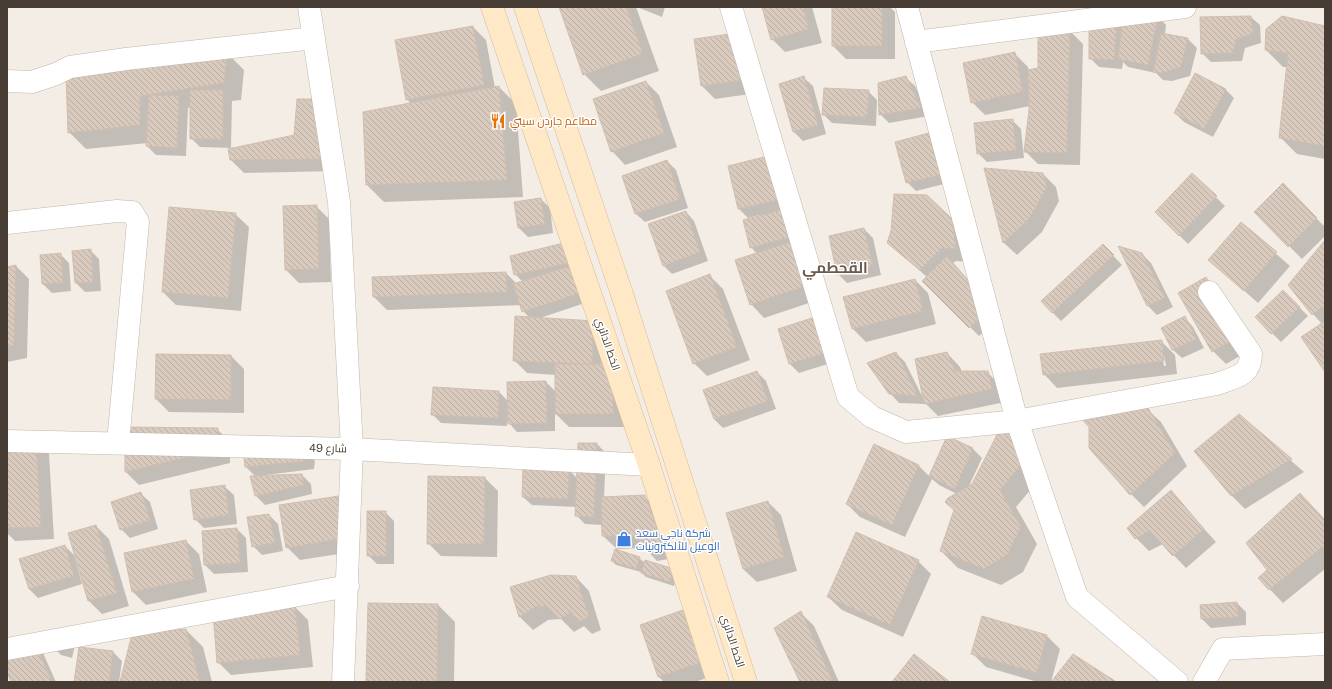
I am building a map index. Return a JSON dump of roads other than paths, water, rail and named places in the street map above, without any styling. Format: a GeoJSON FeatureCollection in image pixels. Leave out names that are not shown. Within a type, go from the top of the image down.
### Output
{"type":"FeatureCollection","features":[{"type":"Feature","properties":{"kind":"main road","name":"الخط الدائري"},"geometry":{"type":"LineString","coordinates":[[492,7],[649,465],[718,682]]}},
{"type":"Feature","properties":{"kind":"main road","name":"الخط الدائري"},"geometry":{"type":"LineString","coordinates":[[525,7],[623,297],[746,682]]}},
{"type":"Feature","properties":{"kind":"main road"},"geometry":{"type":"LineString","coordinates":[[595,307],[623,297]]}},
{"type":"Feature","properties":{"kind":"street"},"geometry":{"type":"LineString","coordinates":[[309,7],[340,202],[352,449],[348,586],[343,682]]}},
{"type":"Feature","properties":{"kind":"street"},"geometry":{"type":"LineString","coordinates":[[731,7],[848,398],[872,417],[906,432],[1017,421],[1218,384],[1241,375],[1251,364],[1251,354],[1209,292]]}},
{"type":"Feature","properties":{"kind":"street"},"geometry":{"type":"LineString","coordinates":[[907,7],[1017,421],[1077,597],[1177,682]]}},
{"type":"Feature","properties":{"kind":"street"},"geometry":{"type":"LineString","coordinates":[[916,42],[1094,13],[1185,7]]}},
{"type":"Feature","properties":{"kind":"street"},"geometry":{"type":"LineString","coordinates":[[7,81],[32,82],[56,74],[70,67],[119,60],[314,38]]}},
{"type":"Feature","properties":{"kind":"street"},"geometry":{"type":"LineString","coordinates":[[7,223],[117,211],[132,212],[138,222],[118,443]]}},
{"type":"Feature","properties":{"kind":"street","name":"شارع 49"},"geometry":{"type":"LineString","coordinates":[[7,441],[352,449],[649,465]]}},
{"type":"Feature","properties":{"kind":"street"},"geometry":{"type":"LineString","coordinates":[[7,649],[348,586]]}},
{"type":"Feature","properties":{"kind":"street"},"geometry":{"type":"LineString","coordinates":[[1204,682],[1223,649],[1325,644]]}},
{"type":"Feature","properties":{"kind":"place","name":"مطاعم جاردن سيتي"},"geometry":{"type":"Point","coordinates":[498,121]}},
{"type":"Feature","properties":{"kind":"place","name":"شركة ناجي سعد الوعيل للألكترونيات"},"geometry":{"type":"Point","coordinates":[624,539]}},
{"type":"Feature","properties":{"kind":"district","name":"القحطمي"},"geometry":{"type":"Point","coordinates":[835,267]}}]}
